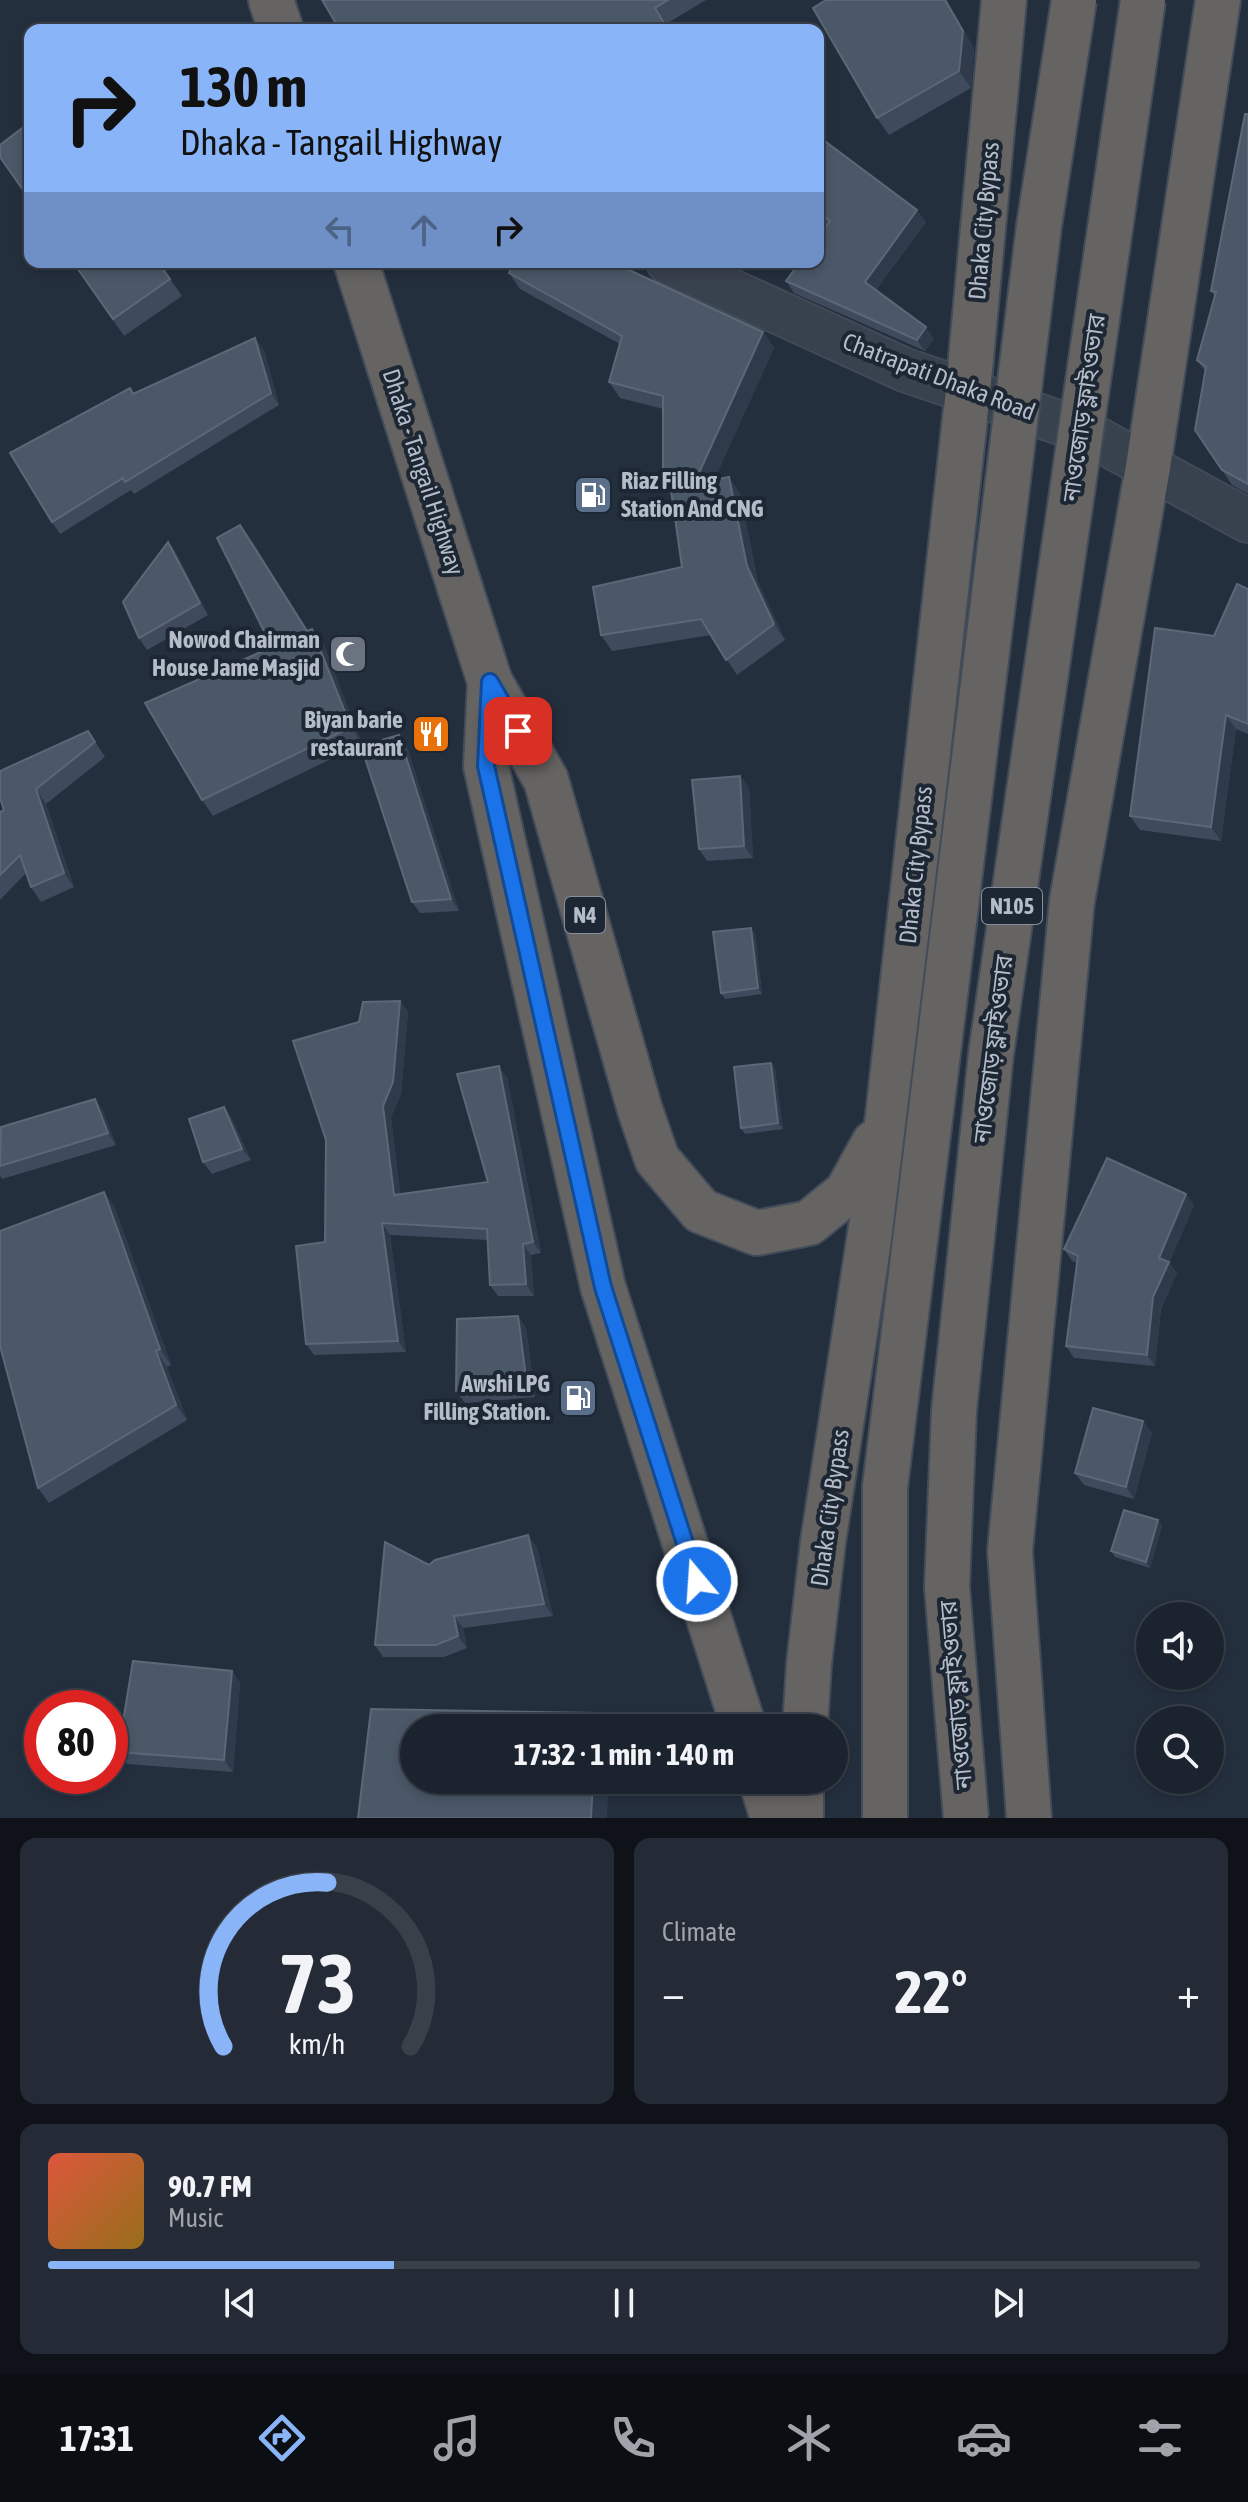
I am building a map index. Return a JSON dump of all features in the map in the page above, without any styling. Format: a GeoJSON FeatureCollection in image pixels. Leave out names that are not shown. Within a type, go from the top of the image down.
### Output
{"type":"FeatureCollection","features":[{"type":"Feature","properties":{"kind":"highway"},"geometry":{"type":"LineString","coordinates":[[271,0],[279,24]]}},
{"type":"Feature","properties":{"kind":"highway","name":"Dhaka City Bypass"},"geometry":{"type":"LineString","coordinates":[[806,1714],[823,1542],[888,1116],[968,391],[1004,0]]}},
{"type":"Feature","properties":{"kind":"highway","name":"N105"},"geometry":{"type":"LineString","coordinates":[[885,1818],[885,1487],[1039,226],[1074,0]]}},
{"type":"Feature","properties":{"kind":"highway","name":"নাওজোড় ফ্লাইওভার"},"geometry":{"type":"LineString","coordinates":[[966,1818],[947,1587],[954,1411],[991,1054],[1143,0]]}},
{"type":"Feature","properties":{"kind":"highway"},"geometry":{"type":"LineString","coordinates":[[1029,1818],[1010,1551],[1072,901],[1148,467],[1218,0]]}},
{"type":"Feature","properties":{"kind":"highway","name":"Dhaka - Tangail Highway"},"geometry":{"type":"LineString","coordinates":[[358,268],[490,682],[546,780],[640,1110],[657,1159],[701,1211],[757,1233],[809,1223],[847,1192],[888,1116]]}},
{"type":"Feature","properties":{"kind":"highway","name":"Dhaka - Tangail Highway"},"geometry":{"type":"LineString","coordinates":[[490,682],[486,766],[603,1287],[740,1714]]}},
{"type":"Feature","properties":{"kind":"highway"},"geometry":{"type":"LineString","coordinates":[[765,1794],[773,1818]]}},
{"type":"Feature","properties":{"kind":"highway"},"geometry":{"type":"LineString","coordinates":[[801,1794],[801,1818]]}},
{"type":"Feature","properties":{"kind":"street","name":"Chatrapati Dhaka Road"},"geometry":{"type":"LineString","coordinates":[[681,268],[905,370],[1081,430],[1248,521]]}},
{"type":"Feature","properties":{"kind":"building"},"geometry":{"type":"Polygon","coordinates":[[[322,0],[668,0],[655,8],[664,24],[336,24],[322,0]]]}},
{"type":"Feature","properties":{"kind":"building"},"geometry":{"type":"Polygon","coordinates":[[[826,0],[945,0],[963,31],[959,71],[877,118],[813,8],[826,0]]]}},
{"type":"Feature","properties":{"kind":"building"},"geometry":{"type":"Polygon","coordinates":[[[1245,114],[1248,114],[1248,484],[1222,470],[1195,430],[1206,367],[1197,360],[1216,292],[1211,291],[1245,114]]]}},
{"type":"Feature","properties":{"kind":"building"},"geometry":{"type":"Polygon","coordinates":[[[24,127],[24,191],[0,157],[0,145],[24,127]]]}},
{"type":"Feature","properties":{"kind":"building"},"geometry":{"type":"Polygon","coordinates":[[[824,140],[917,210],[865,282],[926,327],[917,340],[786,281],[796,268],[824,268],[824,229],[830,221],[824,216],[824,140]]]}},
{"type":"Feature","properties":{"kind":"building"},"geometry":{"type":"Polygon","coordinates":[[[77,268],[162,268],[170,279],[113,319],[77,268]]]}},
{"type":"Feature","properties":{"kind":"building"},"geometry":{"type":"Polygon","coordinates":[[[511,268],[625,268],[763,332],[694,484],[729,477],[747,566],[774,624],[726,660],[701,619],[601,635],[593,587],[682,567],[669,476],[663,476],[663,396],[609,382],[622,336],[509,273],[511,268]]]}},
{"type":"Feature","properties":{"kind":"building"},"geometry":{"type":"Polygon","coordinates":[[[255,338],[271,393],[125,482],[123,478],[52,522],[10,453],[130,388],[133,394],[255,338]]]}},
{"type":"Feature","properties":{"kind":"building"},"geometry":{"type":"Polygon","coordinates":[[[240,525],[307,631],[312,629],[351,727],[202,800],[145,703],[272,647],[217,538],[240,525]]]}},
{"type":"Feature","properties":{"kind":"building"},"geometry":{"type":"Polygon","coordinates":[[[168,542],[200,603],[139,638],[123,602],[168,542]]]}},
{"type":"Feature","properties":{"kind":"building"},"geometry":{"type":"Polygon","coordinates":[[[1237,584],[1248,589],[1248,724],[1226,715],[1211,827],[1130,816],[1155,628],[1214,636],[1237,584]]]}},
{"type":"Feature","properties":{"kind":"building"},"geometry":{"type":"Polygon","coordinates":[[[88,731],[95,742],[36,789],[64,873],[31,887],[20,855],[0,875],[0,812],[4,810],[0,798],[0,771],[88,731]]]}},
{"type":"Feature","properties":{"kind":"building"},"geometry":{"type":"Polygon","coordinates":[[[399,735],[451,899],[412,902],[361,746],[399,735]]]}},
{"type":"Feature","properties":{"kind":"building"},"geometry":{"type":"Polygon","coordinates":[[[740,776],[744,846],[699,849],[692,780],[740,776]]]}},
{"type":"Feature","properties":{"kind":"building"},"geometry":{"type":"Polygon","coordinates":[[[751,928],[758,988],[721,993],[713,932],[751,928]]]}},
{"type":"Feature","properties":{"kind":"building"},"geometry":{"type":"Polygon","coordinates":[[[400,1001],[393,1082],[383,1106],[394,1195],[488,1182],[457,1074],[499,1066],[533,1242],[523,1244],[526,1284],[490,1285],[487,1229],[382,1223],[398,1341],[306,1344],[296,1246],[325,1242],[326,1140],[293,1041],[359,1022],[363,1002],[400,1001]]]}},
{"type":"Feature","properties":{"kind":"building"},"geometry":{"type":"Polygon","coordinates":[[[771,1063],[778,1123],[741,1128],[734,1067],[771,1063]]]}},
{"type":"Feature","properties":{"kind":"building"},"geometry":{"type":"Polygon","coordinates":[[[95,1099],[108,1133],[0,1166],[1,1127],[95,1099]]]}},
{"type":"Feature","properties":{"kind":"building"},"geometry":{"type":"Polygon","coordinates":[[[224,1107],[242,1149],[203,1162],[189,1119],[224,1107]]]}},
{"type":"Feature","properties":{"kind":"building"},"geometry":{"type":"Polygon","coordinates":[[[1107,1158],[1186,1194],[1159,1258],[1169,1262],[1153,1297],[1147,1355],[1066,1346],[1078,1256],[1064,1249],[1107,1158]]]}},
{"type":"Feature","properties":{"kind":"building"},"geometry":{"type":"Polygon","coordinates":[[[104,1192],[160,1349],[156,1351],[176,1405],[38,1488],[0,1346],[0,1231],[104,1192]]]}},
{"type":"Feature","properties":{"kind":"building"},"geometry":{"type":"Polygon","coordinates":[[[518,1316],[527,1385],[456,1391],[457,1319],[518,1316]]]}},
{"type":"Feature","properties":{"kind":"building"},"geometry":{"type":"Polygon","coordinates":[[[1093,1408],[1143,1421],[1126,1487],[1075,1473],[1093,1408]]]}},
{"type":"Feature","properties":{"kind":"building"},"geometry":{"type":"Polygon","coordinates":[[[1124,1510],[1158,1520],[1146,1562],[1111,1551],[1124,1510]]]}},
{"type":"Feature","properties":{"kind":"building"},"geometry":{"type":"Polygon","coordinates":[[[528,1535],[544,1604],[454,1616],[458,1636],[436,1645],[375,1645],[385,1542],[429,1565],[435,1560],[528,1535]]]}},
{"type":"Feature","properties":{"kind":"building"},"geometry":{"type":"Polygon","coordinates":[[[133,1661],[232,1671],[224,1760],[128,1753],[128,1691],[133,1661]]]}},
{"type":"Feature","properties":{"kind":"building"},"geometry":{"type":"Polygon","coordinates":[[[371,1709],[596,1713],[400,1714],[400,1794],[592,1794],[591,1818],[358,1818],[371,1709]]]}},
{"type":"Feature","properties":{"kind":"place","name":"Riaz Filling Station And CNG"},"geometry":{"type":"Point","coordinates":[593,495]}},
{"type":"Feature","properties":{"kind":"place","name":"Nowod Chairman House Jame Masjid"},"geometry":{"type":"Point","coordinates":[348,654]}},
{"type":"Feature","properties":{"kind":"place","name":"Biyan barie restaurant"},"geometry":{"type":"Point","coordinates":[431,734]}},
{"type":"Feature","properties":{"kind":"place","name":"Awshi LPG Filling Station."},"geometry":{"type":"Point","coordinates":[578,1398]}},
{"type":"Feature","properties":{"kind":"route"},"geometry":{"type":"LineString","coordinates":[[518,731],[490,682],[486,766],[603,1287],[697,1581]]}}]}
